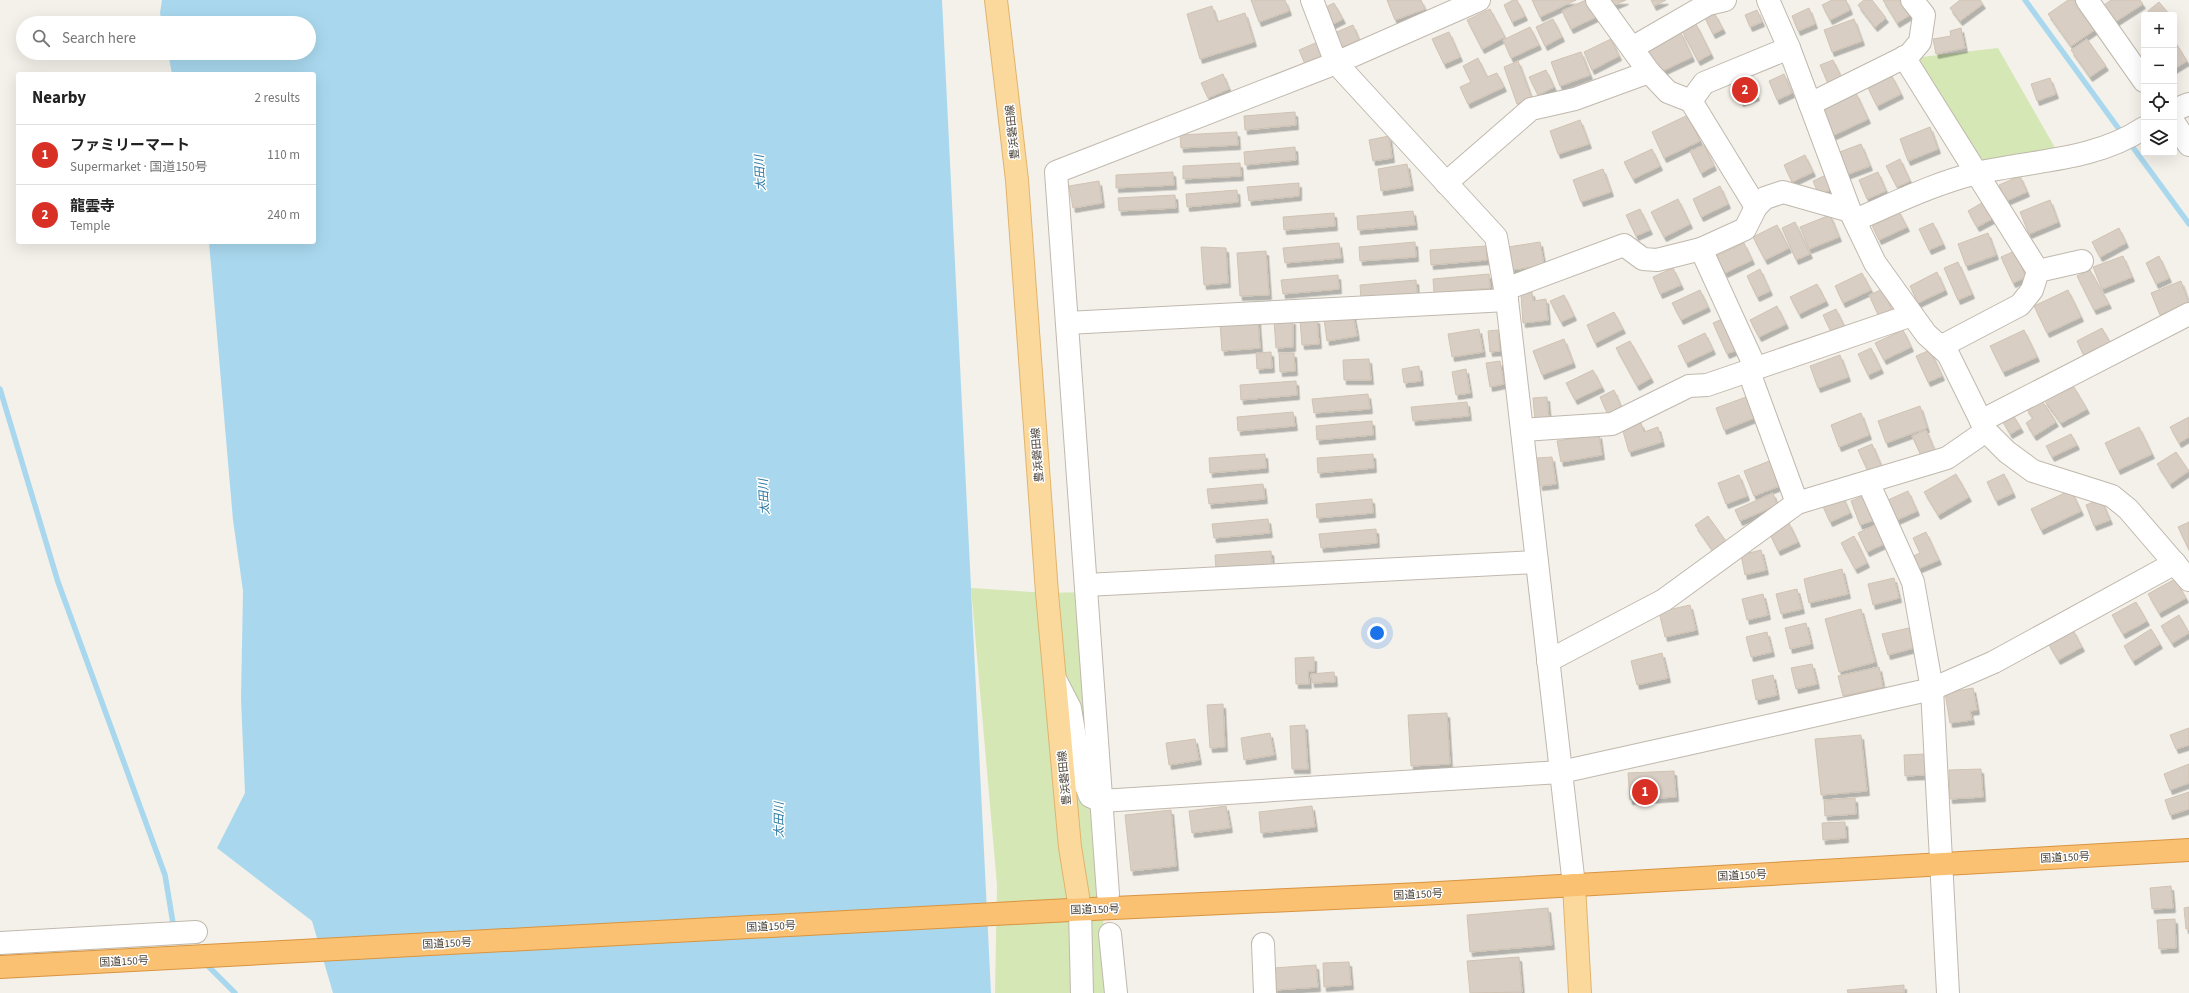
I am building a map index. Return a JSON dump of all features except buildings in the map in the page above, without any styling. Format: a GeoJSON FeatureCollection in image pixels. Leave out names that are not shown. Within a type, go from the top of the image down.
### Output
{"type":"FeatureCollection","features":[{"type":"Feature","properties":{"kind":"highway","name":"国道150号"},"geometry":{"type":"LineString","coordinates":[[0,967],[1574,885],[2189,850]]}},
{"type":"Feature","properties":{"kind":"main road","name":"豊浜磐田線"},"geometry":{"type":"LineString","coordinates":[[996,0],[1001,31],[1017,180],[1055,679],[1075,910]]}},
{"type":"Feature","properties":{"kind":"main road"},"geometry":{"type":"LineString","coordinates":[[1574,885],[1580,993]]}},
{"type":"Feature","properties":{"kind":"street"},"geometry":{"type":"LineString","coordinates":[[1001,31],[1004,0]]}},
{"type":"Feature","properties":{"kind":"street"},"geometry":{"type":"LineString","coordinates":[[1312,0],[1336,63],[1496,237],[1506,294],[1574,885]]}},
{"type":"Feature","properties":{"kind":"street"},"geometry":{"type":"LineString","coordinates":[[1108,894],[1056,172],[1336,63],[1435,9],[1479,0]]}},
{"type":"Feature","properties":{"kind":"street"},"geometry":{"type":"LineString","coordinates":[[1597,0],[1649,72],[1668,92],[1691,101],[1756,207]]}},
{"type":"Feature","properties":{"kind":"street"},"geometry":{"type":"LineString","coordinates":[[1632,48],[1708,4],[1725,0]]}},
{"type":"Feature","properties":{"kind":"street"},"geometry":{"type":"LineString","coordinates":[[1055,679],[1070,708],[1081,773],[1090,796],[1101,801],[1561,772],[1932,690],[2184,572],[2128,509],[2112,496],[2032,471],[2007,452],[1983,426],[1948,354],[1926,334],[1874,263],[1853,216],[1789,48],[1762,0]]}},
{"type":"Feature","properties":{"kind":"street"},"geometry":{"type":"LineString","coordinates":[[1810,104],[1904,57],[1920,42],[1924,15],[1912,0]]}},
{"type":"Feature","properties":{"kind":"street"},"geometry":{"type":"LineString","coordinates":[[2087,0],[2141,77]]}},
{"type":"Feature","properties":{"kind":"street"},"geometry":{"type":"LineString","coordinates":[[1691,101],[1704,83],[1789,48]]}},
{"type":"Feature","properties":{"kind":"street"},"geometry":{"type":"LineString","coordinates":[[1904,57],[2038,271],[2032,290],[2020,305],[1940,347]]}},
{"type":"Feature","properties":{"kind":"street"},"geometry":{"type":"LineString","coordinates":[[1446,183],[1531,109],[1575,99],[1649,72]]}},
{"type":"Feature","properties":{"kind":"street"},"geometry":{"type":"LineString","coordinates":[[2177,109],[2189,104]]}},
{"type":"Feature","properties":{"kind":"street"},"geometry":{"type":"LineString","coordinates":[[2177,128],[2189,145]]}},
{"type":"Feature","properties":{"kind":"street"},"geometry":{"type":"LineString","coordinates":[[1067,322],[1506,294],[1624,245],[1643,259],[1657,260],[1701,248],[1744,229],[1756,207],[1765,198],[1783,192],[1853,216],[1977,173],[2087,154],[2116,144],[2141,130]]}},
{"type":"Feature","properties":{"kind":"street"},"geometry":{"type":"LineString","coordinates":[[1701,248],[1752,370],[1797,503]]}},
{"type":"Feature","properties":{"kind":"street"},"geometry":{"type":"LineString","coordinates":[[2038,271],[2082,261]]}},
{"type":"Feature","properties":{"kind":"street"},"geometry":{"type":"LineString","coordinates":[[1548,661],[1664,600],[1797,503],[1947,458],[1983,426],[2189,314]]}},
{"type":"Feature","properties":{"kind":"street"},"geometry":{"type":"LineString","coordinates":[[1522,430],[1612,424],[1689,386],[1707,385],[1912,315]]}},
{"type":"Feature","properties":{"kind":"street"},"geometry":{"type":"LineString","coordinates":[[1868,482],[1913,582],[1932,690],[1948,993]]}},
{"type":"Feature","properties":{"kind":"street"},"geometry":{"type":"LineString","coordinates":[[1086,585],[1537,562]]}},
{"type":"Feature","properties":{"kind":"street"},"geometry":{"type":"LineString","coordinates":[[1075,910],[1082,993]]}},
{"type":"Feature","properties":{"kind":"street"},"geometry":{"type":"LineString","coordinates":[[0,943],[196,932]]}},
{"type":"Feature","properties":{"kind":"street"},"geometry":{"type":"LineString","coordinates":[[1110,934],[1116,993]]}},
{"type":"Feature","properties":{"kind":"street"},"geometry":{"type":"LineString","coordinates":[[1263,944],[1265,993]]}},
{"type":"Feature","properties":{"kind":"green space"},"geometry":{"type":"Polygon","coordinates":[[[1998,48],[2058,153],[1980,168],[1913,58],[1998,48]]]}},
{"type":"Feature","properties":{"kind":"green space"},"geometry":{"type":"Polygon","coordinates":[[[971,588],[1047,593],[1086,592],[1107,993],[995,993],[997,885],[971,588]]]}},
{"type":"Feature","properties":{"kind":"water","name":"太田川"},"geometry":{"type":"Polygon","coordinates":[[[162,0],[942,0],[991,993],[333,993],[312,921],[217,848],[245,793],[241,699],[243,591],[233,520],[209,244],[316,244],[316,72],[172,72],[169,60],[316,60],[316,16],[161,16],[162,0]]]}},
{"type":"Feature","properties":{"kind":"waterway"},"geometry":{"type":"LineString","coordinates":[[2025,0],[2124,136]]}},
{"type":"Feature","properties":{"kind":"waterway"},"geometry":{"type":"LineString","coordinates":[[2129,142],[2189,224]]}},
{"type":"Feature","properties":{"kind":"waterway"},"geometry":{"type":"LineString","coordinates":[[0,389],[58,582],[165,875],[174,929]]}},
{"type":"Feature","properties":{"kind":"waterway"},"geometry":{"type":"LineString","coordinates":[[203,961],[235,993]]}},
{"type":"Feature","properties":{"kind":"place","name":"龍雲寺"},"geometry":{"type":"Point","coordinates":[1745,90]}},
{"type":"Feature","properties":{"kind":"place","name":"ファミリーマート"},"geometry":{"type":"Point","coordinates":[1645,792]}}]}
